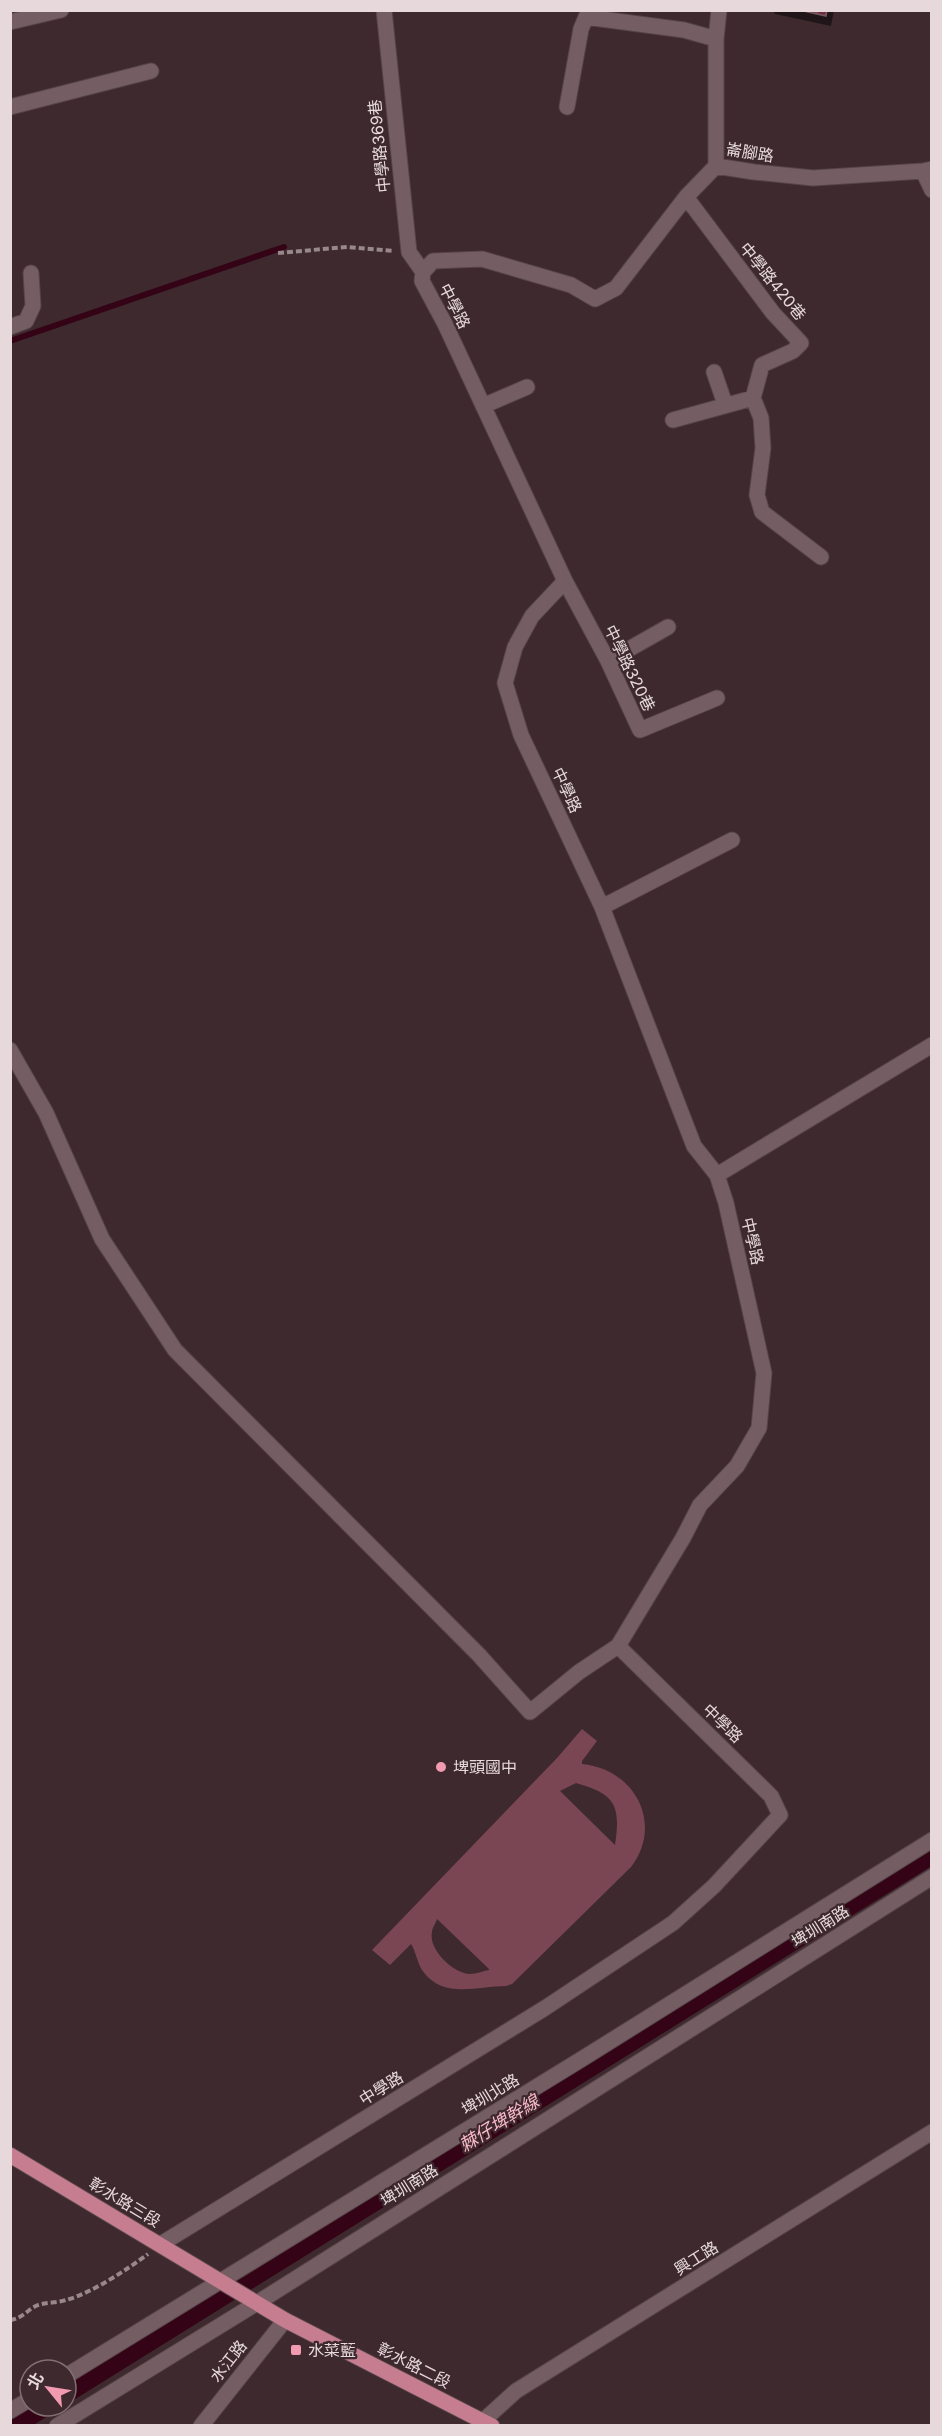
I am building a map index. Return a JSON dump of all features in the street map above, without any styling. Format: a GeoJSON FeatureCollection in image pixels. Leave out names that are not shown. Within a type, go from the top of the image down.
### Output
{"type":"FeatureCollection","features":[{"type":"Feature","properties":{"kind":"main road","name":"彰水路三段"},"geometry":{"type":"LineString","coordinates":[[10,2155],[257,2303]]}},
{"type":"Feature","properties":{"kind":"main road","name":"彰水路二段"},"geometry":{"type":"LineString","coordinates":[[257,2303],[488,2423]]}},
{"type":"Feature","properties":{"kind":"street"},"geometry":{"type":"LineString","coordinates":[[10,22],[61,10]]}},
{"type":"Feature","properties":{"kind":"street","name":"中學路369巷"},"geometry":{"type":"LineString","coordinates":[[384,10],[409,252],[423,272]]}},
{"type":"Feature","properties":{"kind":"street","name":"崙腳路"},"geometry":{"type":"LineString","coordinates":[[719,10],[716,39],[716,165],[754,172],[813,178],[927,170]]}},
{"type":"Feature","properties":{"kind":"street"},"geometry":{"type":"LineString","coordinates":[[567,107],[581,29],[586,17],[684,30],[716,39]]}},
{"type":"Feature","properties":{"kind":"street"},"geometry":{"type":"LineString","coordinates":[[10,107],[151,71]]}},
{"type":"Feature","properties":{"kind":"street","name":"中學路"},"geometry":{"type":"LineString","coordinates":[[161,2244],[545,2008],[673,1923],[714,1886],[780,1815],[771,1796],[618,1646],[683,1538],[700,1505],[737,1466],[759,1428],[764,1373],[726,1203],[717,1175],[694,1146],[602,907],[521,735],[505,683],[515,647],[532,616],[565,581],[445,324],[422,281],[423,272],[433,261],[482,259],[571,285],[595,299],[616,288],[686,197],[701,184],[716,165]]}},
{"type":"Feature","properties":{"kind":"street"},"geometry":{"type":"LineString","coordinates":[[927,170],[932,190]]}},
{"type":"Feature","properties":{"kind":"street","name":"中學路420巷"},"geometry":{"type":"LineString","coordinates":[[686,197],[773,313],[801,343],[794,351],[762,365],[753,398]]}},
{"type":"Feature","properties":{"kind":"street"},"geometry":{"type":"LineString","coordinates":[[10,327],[26,321],[33,306],[31,273]]}},
{"type":"Feature","properties":{"kind":"street"},"geometry":{"type":"LineString","coordinates":[[714,372],[725,404]]}},
{"type":"Feature","properties":{"kind":"street"},"geometry":{"type":"LineString","coordinates":[[483,406],[527,387]]}},
{"type":"Feature","properties":{"kind":"street"},"geometry":{"type":"LineString","coordinates":[[673,420],[753,398],[761,418],[763,448],[757,495],[762,512],[821,558]]}},
{"type":"Feature","properties":{"kind":"street","name":"中學路320巷"},"geometry":{"type":"LineString","coordinates":[[565,581],[608,661],[640,730],[717,698]]}},
{"type":"Feature","properties":{"kind":"street"},"geometry":{"type":"LineString","coordinates":[[608,661],[668,627]]}},
{"type":"Feature","properties":{"kind":"street"},"geometry":{"type":"LineString","coordinates":[[602,907],[732,840]]}},
{"type":"Feature","properties":{"kind":"street"},"geometry":{"type":"LineString","coordinates":[[717,1175],[932,1045]]}},
{"type":"Feature","properties":{"kind":"street"},"geometry":{"type":"LineString","coordinates":[[10,1050],[46,1113],[102,1239],[175,1350],[478,1655],[530,1712],[579,1672],[618,1646]]}},
{"type":"Feature","properties":{"kind":"street","name":"埤圳北路"},"geometry":{"type":"LineString","coordinates":[[78,2369],[585,2057],[932,1840]]}},
{"type":"Feature","properties":{"kind":"street","name":"埤圳南路"},"geometry":{"type":"LineString","coordinates":[[57,2426],[257,2303],[932,1877]]}},
{"type":"Feature","properties":{"kind":"street","name":"興工路"},"geometry":{"type":"LineString","coordinates":[[488,2423],[516,2391],[932,2132]]}},
{"type":"Feature","properties":{"kind":"street","name":"水江路"},"geometry":{"type":"LineString","coordinates":[[201,2426],[285,2319]]}},
{"type":"Feature","properties":{"kind":"path"},"geometry":{"type":"LineString","coordinates":[[279,253],[347,247],[409,252]]}},
{"type":"Feature","properties":{"kind":"path"},"geometry":{"type":"LineString","coordinates":[[10,2320],[18,2320],[30,2308],[67,2300],[82,2293],[128,2268],[161,2244]]}},
{"type":"Feature","properties":{"kind":"shaded area"},"geometry":{"type":"Polygon","coordinates":[[[582,1729],[597,1741],[582,1764],[601,1768],[617,1776],[639,1801],[644,1817],[645,1833],[641,1850],[631,1867],[512,1984],[506,1986],[450,1988],[430,1979],[422,1970],[411,1944],[390,1965],[372,1950],[557,1758],[582,1729]],[[576,1783],[560,1791],[615,1845],[617,1820],[612,1803],[599,1792],[576,1783]],[[437,1919],[432,1930],[432,1939],[443,1960],[464,1973],[472,1974],[489,1970],[489,1969],[437,1919]]]}},
{"type":"Feature","properties":{"kind":"building"},"geometry":{"type":"Polygon","coordinates":[[[799,10],[827,10],[826,16],[799,10]]]}},
{"type":"Feature","properties":{"kind":"waterway"},"geometry":{"type":"LineString","coordinates":[[10,341],[284,247]]}},
{"type":"Feature","properties":{"kind":"waterway","name":"棘仔埤幹線"},"geometry":{"type":"LineString","coordinates":[[78,2386],[932,1854]]}},
{"type":"Feature","properties":{"kind":"waterway","name":"棘仔埤幹線"},"geometry":{"type":"LineString","coordinates":[[13,2426],[26,2418]]}},
{"type":"Feature","properties":{"kind":"place","name":"埤頭國中"},"geometry":{"type":"Point","coordinates":[441,1767]}},
{"type":"Feature","properties":{"kind":"place","name":"水菜藍"},"geometry":{"type":"Point","coordinates":[296,2350]}}]}
